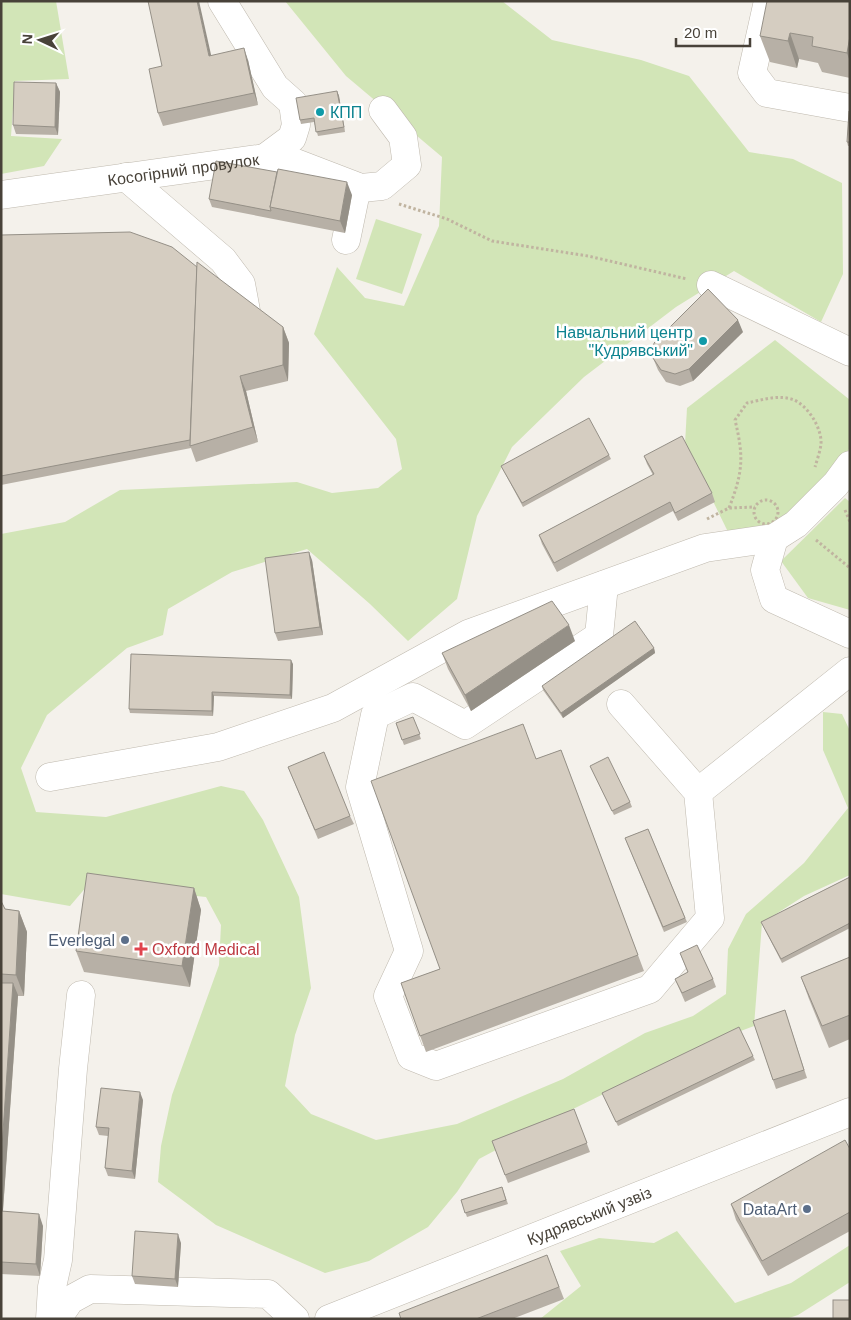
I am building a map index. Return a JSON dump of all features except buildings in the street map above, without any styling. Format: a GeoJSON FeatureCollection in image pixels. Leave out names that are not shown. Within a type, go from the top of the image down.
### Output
{"type":"FeatureCollection","features":[{"type":"Feature","properties":{"kind":"street"},"geometry":{"type":"LineString","coordinates":[[222,1],[275,87],[293,103],[296,125],[292,138],[265,158]]}},
{"type":"Feature","properties":{"kind":"street"},"geometry":{"type":"LineString","coordinates":[[768,1],[752,73],[767,93],[850,108]]}},
{"type":"Feature","properties":{"kind":"street"},"geometry":{"type":"LineString","coordinates":[[346,240],[359,187],[382,186],[407,165],[403,137],[383,110]]}},
{"type":"Feature","properties":{"kind":"street","name":"Косогірний провулок"},"geometry":{"type":"LineString","coordinates":[[1,195],[265,158],[288,160],[359,187]]}},
{"type":"Feature","properties":{"kind":"street"},"geometry":{"type":"LineString","coordinates":[[126,177],[223,260],[240,284],[246,311]]}},
{"type":"Feature","properties":{"kind":"street"},"geometry":{"type":"LineString","coordinates":[[712,285],[850,352]]}},
{"type":"Feature","properties":{"kind":"street"},"geometry":{"type":"LineString","coordinates":[[837,479],[785,531],[765,570],[774,599],[849,633]]}},
{"type":"Feature","properties":{"kind":"street"},"geometry":{"type":"LineString","coordinates":[[50,777],[218,747],[334,708],[468,634],[705,548],[785,531]]}},
{"type":"Feature","properties":{"kind":"street"},"geometry":{"type":"LineString","coordinates":[[604,584],[599,636],[465,725],[414,697],[375,715],[360,787],[409,951],[388,996],[411,1056],[436,1066],[650,988],[710,918],[698,792],[621,704]]}},
{"type":"Feature","properties":{"kind":"street"},"geometry":{"type":"LineString","coordinates":[[698,792],[850,671]]}},
{"type":"Feature","properties":{"kind":"street"},"geometry":{"type":"LineString","coordinates":[[50,1319],[52,1287],[58,1260],[73,1069],[81,995]]}},
{"type":"Feature","properties":{"kind":"street","name":"Кудрявський узвіз"},"geometry":{"type":"LineString","coordinates":[[329,1319],[850,1112]]}},
{"type":"Feature","properties":{"kind":"street"},"geometry":{"type":"LineString","coordinates":[[57,1319],[70,1300],[90,1289],[268,1294],[294,1319]]}},
{"type":"Feature","properties":{"kind":"path"},"geometry":{"type":"LineString","coordinates":[[403,205],[447,219],[492,241],[588,256],[712,285]]}},
{"type":"Feature","properties":{"kind":"path"},"geometry":{"type":"LineString","coordinates":[[729,508],[742,466],[741,445],[735,420],[747,403],[773,398],[793,400],[806,409],[819,429],[821,444],[837,479]]}},
{"type":"Feature","properties":{"kind":"path"},"geometry":{"type":"LineString","coordinates":[[707,519],[729,508],[755,507]]}},
{"type":"Feature","properties":{"kind":"path"},"geometry":{"type":"LineString","coordinates":[[785,531],[850,568]]}},
{"type":"Feature","properties":{"kind":"green space"},"geometry":{"type":"Polygon","coordinates":[[[1,1],[56,1],[69,79],[15,81],[11,136],[62,139],[44,166],[1,174],[1,1]]]}},
{"type":"Feature","properties":{"kind":"green space"},"geometry":{"type":"Polygon","coordinates":[[[285,1],[502,1],[552,40],[641,60],[689,76],[749,152],[793,159],[842,183],[843,274],[821,322],[734,271],[676,307],[584,377],[512,447],[477,516],[457,599],[408,641],[370,604],[307,549],[232,572],[168,609],[163,635],[127,648],[47,715],[21,768],[36,812],[106,817],[221,786],[244,791],[263,820],[299,897],[311,988],[295,1035],[285,1086],[311,1114],[376,1140],[457,1124],[563,1079],[645,1033],[693,1016],[726,994],[728,949],[746,914],[804,863],[848,808],[823,750],[823,712],[842,714],[850,731],[850,875],[804,896],[762,923],[754,1026],[701,1046],[569,1111],[479,1159],[457,1192],[428,1227],[369,1261],[325,1273],[216,1225],[158,1182],[161,1146],[172,1095],[219,965],[221,925],[206,897],[88,885],[70,906],[1,894],[1,534],[65,522],[120,490],[297,482],[332,493],[378,488],[402,469],[396,439],[314,334],[337,267],[365,298],[404,306],[439,226],[442,157],[346,76],[285,1]]]}},
{"type":"Feature","properties":{"kind":"green space"},"geometry":{"type":"Polygon","coordinates":[[[376,219],[422,234],[402,294],[356,279],[376,219]]]}},
{"type":"Feature","properties":{"kind":"green space"},"geometry":{"type":"Polygon","coordinates":[[[775,340],[850,400],[850,448],[794,518],[779,528],[730,536],[685,444],[687,408],[775,340]]]}},
{"type":"Feature","properties":{"kind":"green space"},"geometry":{"type":"Polygon","coordinates":[[[845,498],[850,502],[850,610],[808,598],[781,561],[845,498]]]}},
{"type":"Feature","properties":{"kind":"green space"},"geometry":{"type":"Polygon","coordinates":[[[677,1231],[735,1303],[791,1283],[850,1245],[850,1282],[798,1315],[786,1319],[540,1319],[581,1286],[560,1251],[599,1238],[654,1243],[677,1231]]]}},
{"type":"Feature","properties":{"kind":"place","name":"КПП"},"geometry":{"type":"Point","coordinates":[320,112]}},
{"type":"Feature","properties":{"kind":"place","name":"Навчальний центр \"Кудрявський\""},"geometry":{"type":"Point","coordinates":[703,341]}},
{"type":"Feature","properties":{"kind":"place","name":"Everlegal"},"geometry":{"type":"Point","coordinates":[125,940]}},
{"type":"Feature","properties":{"kind":"place","name":"Oxford Medical"},"geometry":{"type":"Point","coordinates":[141,949]}},
{"type":"Feature","properties":{"kind":"place","name":"DataArt"},"geometry":{"type":"Point","coordinates":[807,1209]}}]}
